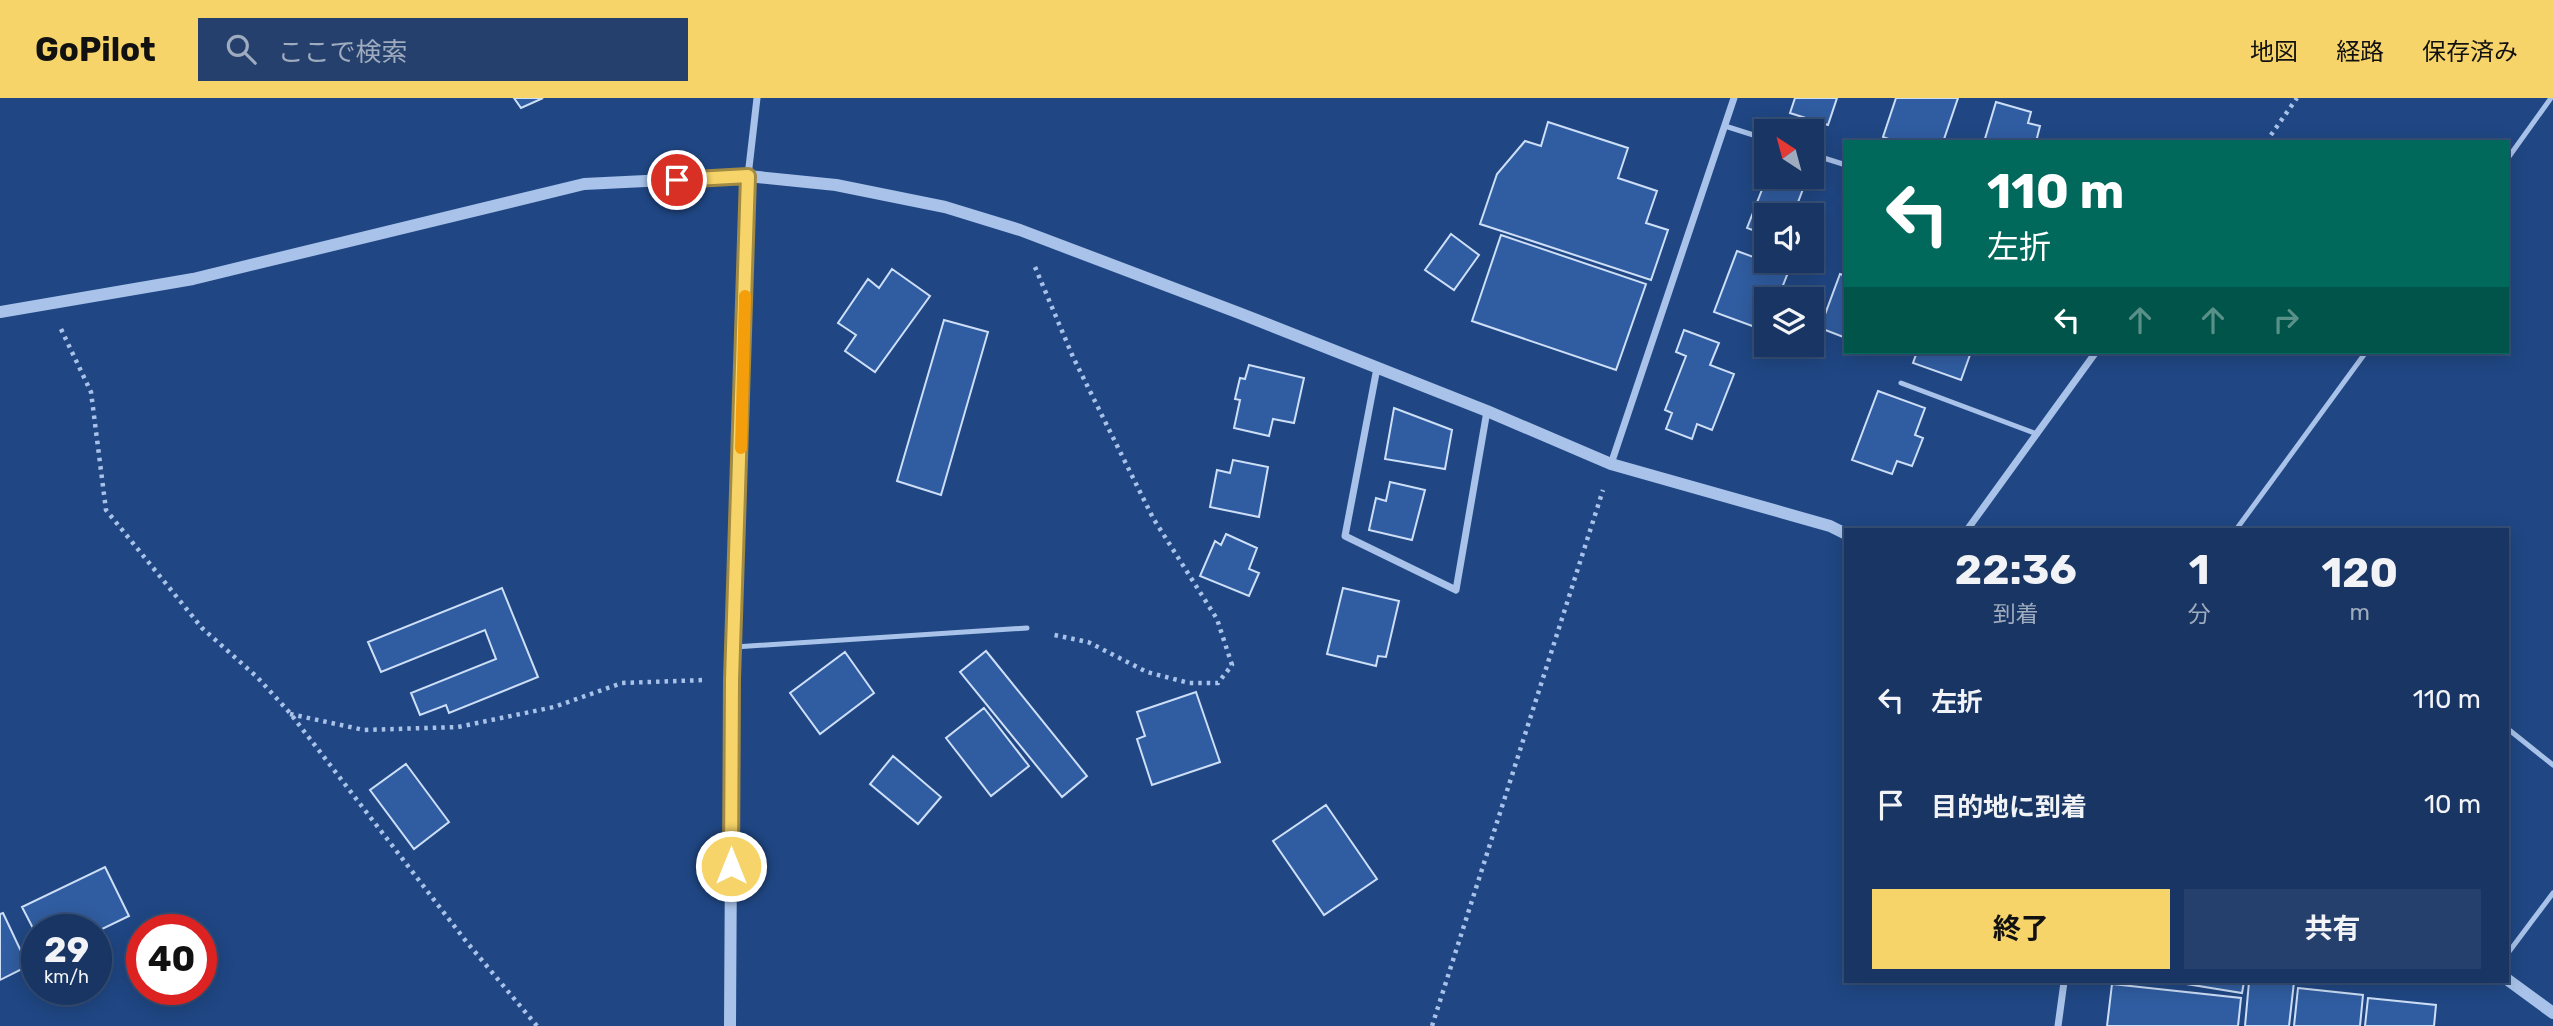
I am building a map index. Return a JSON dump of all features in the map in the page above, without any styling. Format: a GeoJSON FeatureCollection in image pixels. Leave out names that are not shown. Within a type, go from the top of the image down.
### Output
{"type":"FeatureCollection","features":[{"type":"Feature","properties":{"kind":"street"},"geometry":{"type":"LineString","coordinates":[[730,1026],[732,680],[748,176],[757,98]]}},
{"type":"Feature","properties":{"kind":"street"},"geometry":{"type":"LineString","coordinates":[[1611,464],[1734,98]]}},
{"type":"Feature","properties":{"kind":"street"},"geometry":{"type":"LineString","coordinates":[[0,312],[193,279],[584,184],[748,176],[836,185],[944,207],[1020,230],[1487,411],[1611,464],[1830,526],[1844,533]]}},
{"type":"Feature","properties":{"kind":"street"},"geometry":{"type":"LineString","coordinates":[[1968,528],[2095,354]]}},
{"type":"Feature","properties":{"kind":"street"},"geometry":{"type":"LineString","coordinates":[[1377,368],[1345,537],[1456,590],[1487,411]]}},
{"type":"Feature","properties":{"kind":"street"},"geometry":{"type":"LineString","coordinates":[[2509,981],[2553,1013]]}},
{"type":"Feature","properties":{"kind":"street"},"geometry":{"type":"LineString","coordinates":[[2058,1026],[2064,983]]}},
{"type":"Feature","properties":{"kind":"lane"},"geometry":{"type":"LineString","coordinates":[[2509,157],[2551,98]]}},
{"type":"Feature","properties":{"kind":"lane"},"geometry":{"type":"LineString","coordinates":[[1725,127],[1754,135]]}},
{"type":"Feature","properties":{"kind":"lane"},"geometry":{"type":"LineString","coordinates":[[1824,158],[1844,163]]}},
{"type":"Feature","properties":{"kind":"lane"},"geometry":{"type":"LineString","coordinates":[[2239,528],[2365,354]]}},
{"type":"Feature","properties":{"kind":"lane"},"geometry":{"type":"LineString","coordinates":[[1901,383],[2037,434]]}},
{"type":"Feature","properties":{"kind":"lane"},"geometry":{"type":"LineString","coordinates":[[735,647],[1027,628]]}},
{"type":"Feature","properties":{"kind":"lane"},"geometry":{"type":"LineString","coordinates":[[2509,730],[2553,765]]}},
{"type":"Feature","properties":{"kind":"lane"},"geometry":{"type":"LineString","coordinates":[[2509,952],[2553,893]]}},
{"type":"Feature","properties":{"kind":"path"},"geometry":{"type":"LineString","coordinates":[[2267,140],[2297,98]]}},
{"type":"Feature","properties":{"kind":"path"},"geometry":{"type":"LineString","coordinates":[[1020,230],[1073,357],[1153,518],[1217,619],[1232,665],[1218,683],[1189,682],[1147,672],[1088,642],[1027,628]]}},
{"type":"Feature","properties":{"kind":"path"},"geometry":{"type":"LineString","coordinates":[[49,303],[91,391],[106,510],[202,628],[257,677],[290,713],[464,940],[537,1026]]}},
{"type":"Feature","properties":{"kind":"path"},"geometry":{"type":"LineString","coordinates":[[1432,1026],[1611,464]]}},
{"type":"Feature","properties":{"kind":"path"},"geometry":{"type":"LineString","coordinates":[[290,713],[364,730],[458,727],[554,707],[622,683],[732,680]]}},
{"type":"Feature","properties":{"kind":"building"},"geometry":{"type":"Polygon","coordinates":[[[514,98],[543,98],[521,108],[514,98]]]}},
{"type":"Feature","properties":{"kind":"building"},"geometry":{"type":"Polygon","coordinates":[[[1795,98],[1837,98],[1828,125],[1824,124],[1824,119],[1809,119],[1790,113],[1795,98]]]}},
{"type":"Feature","properties":{"kind":"building"},"geometry":{"type":"Polygon","coordinates":[[[1896,98],[1958,98],[1944,140],[1891,140],[1883,137],[1896,98]]]}},
{"type":"Feature","properties":{"kind":"building"},"geometry":{"type":"Polygon","coordinates":[[[1996,102],[2031,112],[2028,123],[2040,126],[2036,140],[1985,140],[1996,102]]]}},
{"type":"Feature","properties":{"kind":"building"},"geometry":{"type":"Polygon","coordinates":[[[1548,122],[1628,148],[1618,178],[1657,191],[1646,223],[1668,230],[1651,280],[1480,224],[1497,174],[1525,141],[1541,146],[1548,122]]]}},
{"type":"Feature","properties":{"kind":"building"},"geometry":{"type":"Polygon","coordinates":[[[1762,189],[1803,189],[1798,203],[1757,203],[1762,189]]]}},
{"type":"Feature","properties":{"kind":"building"},"geometry":{"type":"Polygon","coordinates":[[[1754,210],[1754,231],[1747,228],[1754,210]]]}},
{"type":"Feature","properties":{"kind":"building"},"geometry":{"type":"Polygon","coordinates":[[[1451,234],[1479,255],[1454,290],[1425,270],[1451,234]]]}},
{"type":"Feature","properties":{"kind":"building"},"geometry":{"type":"Polygon","coordinates":[[[1501,235],[1646,284],[1616,370],[1472,321],[1501,235]]]}},
{"type":"Feature","properties":{"kind":"building"},"geometry":{"type":"Polygon","coordinates":[[[1737,251],[1754,257],[1754,273],[1788,273],[1782,287],[1754,287],[1754,327],[1714,312],[1737,251]]]}},
{"type":"Feature","properties":{"kind":"building"},"geometry":{"type":"Polygon","coordinates":[[[892,269],[930,296],[875,372],[845,351],[856,335],[838,323],[868,279],[879,288],[892,269]]]}},
{"type":"Feature","properties":{"kind":"building"},"geometry":{"type":"Polygon","coordinates":[[[1840,274],[1844,275],[1844,337],[1824,330],[1824,317],[1840,274]]]}},
{"type":"Feature","properties":{"kind":"building"},"geometry":{"type":"Polygon","coordinates":[[[944,320],[988,332],[941,495],[897,481],[944,320]]]}},
{"type":"Feature","properties":{"kind":"building"},"geometry":{"type":"Polygon","coordinates":[[[1684,330],[1719,343],[1710,365],[1734,374],[1712,430],[1697,424],[1692,439],[1666,429],[1672,413],[1665,410],[1686,356],[1676,352],[1684,330]]]}},
{"type":"Feature","properties":{"kind":"building"},"geometry":{"type":"Polygon","coordinates":[[[1916,354],[1970,354],[1961,380],[1913,363],[1916,354]]]}},
{"type":"Feature","properties":{"kind":"building"},"geometry":{"type":"Polygon","coordinates":[[[1249,365],[1304,378],[1294,423],[1273,419],[1269,436],[1234,428],[1240,400],[1235,399],[1240,378],[1245,379],[1249,365]]]}},
{"type":"Feature","properties":{"kind":"building"},"geometry":{"type":"Polygon","coordinates":[[[1878,391],[1925,408],[1915,435],[1923,438],[1912,466],[1897,461],[1892,474],[1852,460],[1878,391]]]}},
{"type":"Feature","properties":{"kind":"building"},"geometry":{"type":"Polygon","coordinates":[[[1394,408],[1452,430],[1445,469],[1385,459],[1394,408]]]}},
{"type":"Feature","properties":{"kind":"building"},"geometry":{"type":"Polygon","coordinates":[[[1233,460],[1268,467],[1259,517],[1210,507],[1217,470],[1230,473],[1233,460]]]}},
{"type":"Feature","properties":{"kind":"building"},"geometry":{"type":"Polygon","coordinates":[[[1390,482],[1425,490],[1412,540],[1369,530],[1376,498],[1386,501],[1390,482]]]}},
{"type":"Feature","properties":{"kind":"building"},"geometry":{"type":"Polygon","coordinates":[[[1226,534],[1257,548],[1249,569],[1259,573],[1249,596],[1200,576],[1215,541],[1221,545],[1226,534]]]}},
{"type":"Feature","properties":{"kind":"building"},"geometry":{"type":"Polygon","coordinates":[[[502,588],[538,677],[449,713],[446,705],[420,715],[411,693],[496,659],[485,630],[381,672],[368,642],[502,588]]]}},
{"type":"Feature","properties":{"kind":"building"},"geometry":{"type":"Polygon","coordinates":[[[1343,588],[1399,601],[1386,657],[1378,656],[1376,666],[1327,654],[1343,588]]]}},
{"type":"Feature","properties":{"kind":"building"},"geometry":{"type":"Polygon","coordinates":[[[986,651],[1087,776],[1062,797],[960,672],[986,651]]]}},
{"type":"Feature","properties":{"kind":"building"},"geometry":{"type":"Polygon","coordinates":[[[845,652],[874,693],[820,734],[790,693],[845,652]]]}},
{"type":"Feature","properties":{"kind":"building"},"geometry":{"type":"Polygon","coordinates":[[[1196,692],[1220,762],[1152,785],[1137,739],[1145,736],[1137,712],[1196,692]]]}},
{"type":"Feature","properties":{"kind":"building"},"geometry":{"type":"Polygon","coordinates":[[[984,708],[1029,766],[991,796],[946,738],[984,708]]]}},
{"type":"Feature","properties":{"kind":"building"},"geometry":{"type":"Polygon","coordinates":[[[893,756],[941,797],[918,824],[870,784],[893,756]]]}},
{"type":"Feature","properties":{"kind":"building"},"geometry":{"type":"Polygon","coordinates":[[[406,764],[449,822],[414,849],[370,790],[406,764]]]}},
{"type":"Feature","properties":{"kind":"building"},"geometry":{"type":"Polygon","coordinates":[[[1326,805],[1377,879],[1324,915],[1273,841],[1326,805]]]}},
{"type":"Feature","properties":{"kind":"building"},"geometry":{"type":"Polygon","coordinates":[[[105,867],[128,914],[112,924],[112,914],[26,914],[22,907],[105,867]]]}},
{"type":"Feature","properties":{"kind":"building"},"geometry":{"type":"Polygon","coordinates":[[[3,913],[21,951],[21,970],[0,980],[0,914],[3,913]]]}},
{"type":"Feature","properties":{"kind":"building"},"geometry":{"type":"Polygon","coordinates":[[[2180,983],[2244,983],[2242,993],[2180,983]]]}},
{"type":"Feature","properties":{"kind":"building"},"geometry":{"type":"Polygon","coordinates":[[[2249,983],[2294,983],[2289,1026],[2245,1026],[2249,983]]]}},
{"type":"Feature","properties":{"kind":"building"},"geometry":{"type":"Polygon","coordinates":[[[2112,984],[2241,998],[2238,1026],[2107,1026],[2112,984]]]}},
{"type":"Feature","properties":{"kind":"building"},"geometry":{"type":"Polygon","coordinates":[[[2298,988],[2363,995],[2360,1026],[2294,1026],[2298,988]]]}},
{"type":"Feature","properties":{"kind":"building"},"geometry":{"type":"Polygon","coordinates":[[[2368,998],[2436,1005],[2434,1026],[2365,1026],[2368,998]]]}},
{"type":"Feature","properties":{"kind":"slow traffic"},"geometry":{"type":"LineString","coordinates":[[741,448],[745,296]]}},
{"type":"Feature","properties":{"kind":"route"},"geometry":{"type":"LineString","coordinates":[[677,180],[748,176],[732,680],[731,866]]}}]}
